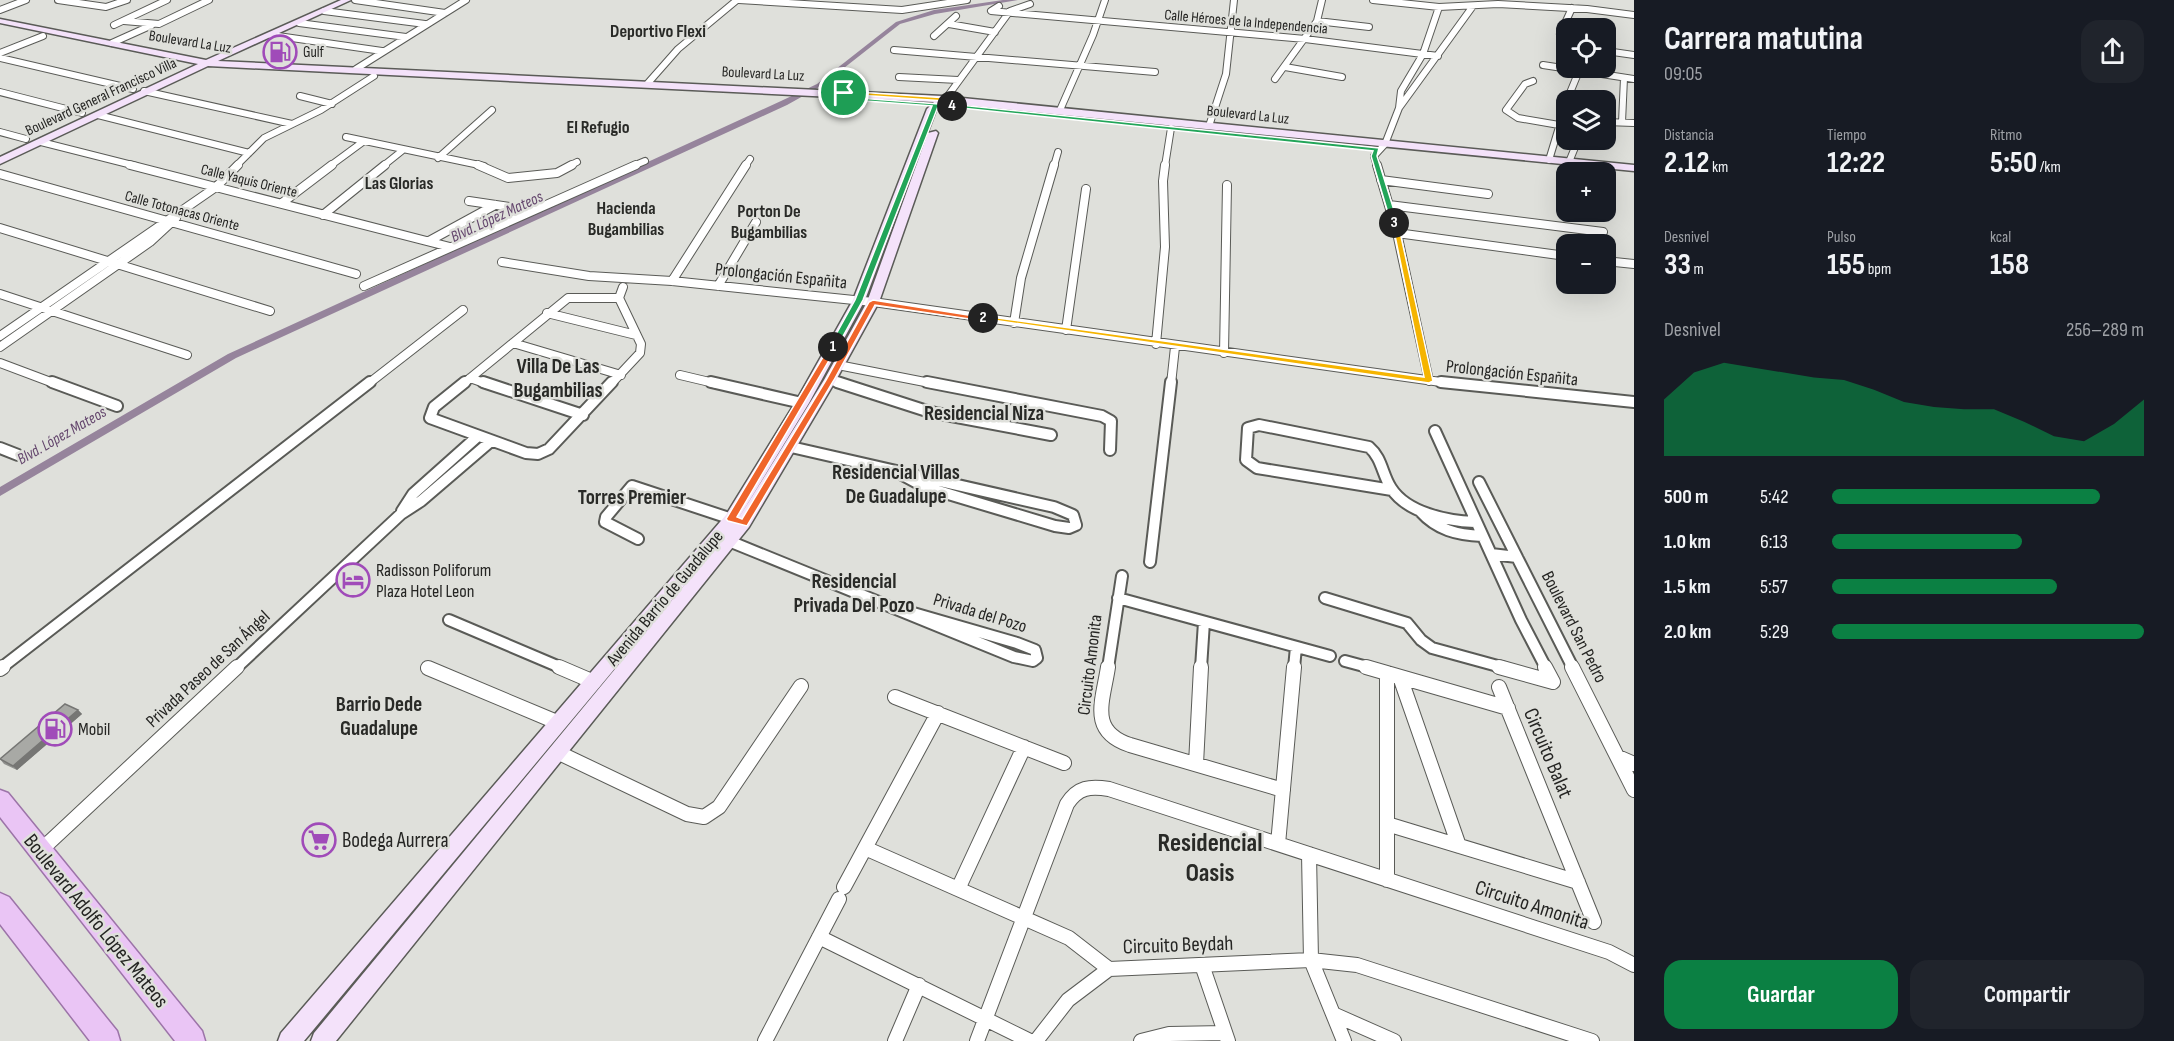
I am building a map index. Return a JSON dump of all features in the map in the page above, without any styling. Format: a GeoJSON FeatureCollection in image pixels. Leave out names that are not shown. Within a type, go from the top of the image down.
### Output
{"type":"FeatureCollection","features":[{"type":"Feature","properties":{"kind":"main road","name":"Boulevard General Francisco Villa"},"geometry":{"type":"LineString","coordinates":[[0,161],[181,75],[244,38],[327,0]]}},
{"type":"Feature","properties":{"kind":"main road","name":"Boulevard General Francisco Villa"},"geometry":{"type":"LineString","coordinates":[[0,151],[133,89],[170,67],[200,63],[233,52],[347,0]]}},
{"type":"Feature","properties":{"kind":"main road","name":"Boulevard La Luz"},"geometry":{"type":"LineString","coordinates":[[0,21],[233,70],[786,96],[817,91],[843,95]]}},
{"type":"Feature","properties":{"kind":"main road","name":"Boulevard La Luz"},"geometry":{"type":"LineString","coordinates":[[0,28],[43,36],[170,67]]}},
{"type":"Feature","properties":{"kind":"main road"},"geometry":{"type":"LineString","coordinates":[[162,83],[244,38]]}},
{"type":"Feature","properties":{"kind":"main road"},"geometry":{"type":"LineString","coordinates":[[233,52],[238,61],[247,64]]}},
{"type":"Feature","properties":{"kind":"main road"},"geometry":{"type":"LineString","coordinates":[[177,57],[200,63]]}},
{"type":"Feature","properties":{"kind":"main road","name":"Boulevard La Luz"},"geometry":{"type":"LineString","coordinates":[[200,63],[648,83],[1060,110],[1634,176]]}},
{"type":"Feature","properties":{"kind":"main road"},"geometry":{"type":"LineString","coordinates":[[181,75],[233,70]]}},
{"type":"Feature","properties":{"kind":"main road","name":"Boulevard La Luz"},"geometry":{"type":"LineString","coordinates":[[943,101],[1171,128],[1569,162]]}},
{"type":"Feature","properties":{"kind":"main road","name":"Avenida Barrio de Guadalupe"},"geometry":{"type":"LineString","coordinates":[[322,1041],[557,752],[737,521],[769,471],[802,403],[859,300],[943,101]]}},
{"type":"Feature","properties":{"kind":"main road","name":"Avenida Barrio de Guadalupe"},"geometry":{"type":"LineString","coordinates":[[769,471],[792,447],[873,302],[943,101]]}},
{"type":"Feature","properties":{"kind":"main road","name":"Boulevard La Luz"},"geometry":{"type":"LineString","coordinates":[[1616,166],[1634,168]]}},
{"type":"Feature","properties":{"kind":"main road","name":"Avenida Barrio de Guadalupe"},"geometry":{"type":"LineString","coordinates":[[289,1041],[594,682],[723,539]]}},
{"type":"Feature","properties":{"kind":"main road","name":"Boulevard Adolfo López Mateos"},"geometry":{"type":"LineString","coordinates":[[0,801],[192,1041]]}},
{"type":"Feature","properties":{"kind":"main road"},"geometry":{"type":"LineString","coordinates":[[0,905],[107,1041]]}},
{"type":"Feature","properties":{"kind":"street"},"geometry":{"type":"LineString","coordinates":[[0,10],[26,0]]}},
{"type":"Feature","properties":{"kind":"street"},"geometry":{"type":"LineString","coordinates":[[58,0],[79,1],[108,7],[127,0]]}},
{"type":"Feature","properties":{"kind":"street"},"geometry":{"type":"LineString","coordinates":[[114,26],[167,0]]}},
{"type":"Feature","properties":{"kind":"street"},"geometry":{"type":"LineString","coordinates":[[112,43],[209,0]]}},
{"type":"Feature","properties":{"kind":"street"},"geometry":{"type":"LineString","coordinates":[[355,0],[445,12]]}},
{"type":"Feature","properties":{"kind":"street"},"geometry":{"type":"LineString","coordinates":[[356,69],[464,0]]}},
{"type":"Feature","properties":{"kind":"street"},"geometry":{"type":"LineString","coordinates":[[648,83],[660,66],[693,32],[738,0],[889,10],[917,9],[967,0]]}},
{"type":"Feature","properties":{"kind":"street"},"geometry":{"type":"LineString","coordinates":[[990,0],[998,6],[991,12],[1009,12],[1030,4]]}},
{"type":"Feature","properties":{"kind":"street"},"geometry":{"type":"LineString","coordinates":[[1060,110],[1105,0]]}},
{"type":"Feature","properties":{"kind":"street"},"geometry":{"type":"LineString","coordinates":[[1209,126],[1226,74],[1233,0]]}},
{"type":"Feature","properties":{"kind":"street"},"geometry":{"type":"LineString","coordinates":[[1275,80],[1317,21],[1322,0]]}},
{"type":"Feature","properties":{"kind":"street"},"geometry":{"type":"LineString","coordinates":[[1373,0],[1438,7],[1489,4],[1572,8],[1634,15]]}},
{"type":"Feature","properties":{"kind":"street"},"geometry":{"type":"LineString","coordinates":[[1536,6],[1541,0]]}},
{"type":"Feature","properties":{"kind":"street"},"geometry":{"type":"LineString","coordinates":[[888,1],[889,10]]}},
{"type":"Feature","properties":{"kind":"street","name":"Calle Héroes de la Independencia"},"geometry":{"type":"LineString","coordinates":[[998,6],[1009,12],[1096,24],[1167,27],[1231,36],[1305,39],[1438,56]]}},
{"type":"Feature","properties":{"kind":"street"},"geometry":{"type":"LineString","coordinates":[[1429,381],[1397,233],[1374,156],[1381,147],[1399,108],[1473,6]]}},
{"type":"Feature","properties":{"kind":"street"},"geometry":{"type":"LineString","coordinates":[[1399,108],[1401,91],[1423,54],[1438,7]]}},
{"type":"Feature","properties":{"kind":"street"},"geometry":{"type":"LineString","coordinates":[[1567,18],[1572,8]]}},
{"type":"Feature","properties":{"kind":"street"},"geometry":{"type":"LineString","coordinates":[[324,11],[425,24]]}},
{"type":"Feature","properties":{"kind":"street","name":"Avenida Barrio de Guadalupe"},"geometry":{"type":"LineString","coordinates":[[943,101],[1009,12]]}},
{"type":"Feature","properties":{"kind":"street"},"geometry":{"type":"LineString","coordinates":[[934,36],[956,16]]}},
{"type":"Feature","properties":{"kind":"street"},"geometry":{"type":"LineString","coordinates":[[1167,17],[1167,27]]}},
{"type":"Feature","properties":{"kind":"street"},"geometry":{"type":"LineString","coordinates":[[124,21],[152,25]]}},
{"type":"Feature","properties":{"kind":"street"},"geometry":{"type":"LineString","coordinates":[[1317,21],[1369,27]]}},
{"type":"Feature","properties":{"kind":"street"},"geometry":{"type":"LineString","coordinates":[[299,23],[406,37]]}},
{"type":"Feature","properties":{"kind":"street"},"geometry":{"type":"LineString","coordinates":[[949,24],[994,32]]}},
{"type":"Feature","properties":{"kind":"street"},"geometry":{"type":"LineString","coordinates":[[1096,24],[1231,36]]}},
{"type":"Feature","properties":{"kind":"street"},"geometry":{"type":"LineString","coordinates":[[271,35],[382,51]]}},
{"type":"Feature","properties":{"kind":"street"},"geometry":{"type":"LineString","coordinates":[[0,56],[43,36]]}},
{"type":"Feature","properties":{"kind":"street"},"geometry":{"type":"LineString","coordinates":[[894,50],[1155,72]]}},
{"type":"Feature","properties":{"kind":"street"},"geometry":{"type":"LineString","coordinates":[[1616,52],[1634,55]]}},
{"type":"Feature","properties":{"kind":"street"},"geometry":{"type":"LineString","coordinates":[[0,56],[133,89]]}},
{"type":"Feature","properties":{"kind":"street"},"geometry":{"type":"LineString","coordinates":[[1543,65],[1556,67]]}},
{"type":"Feature","properties":{"kind":"street"},"geometry":{"type":"LineString","coordinates":[[1285,67],[1342,77]]}},
{"type":"Feature","properties":{"kind":"street"},"geometry":{"type":"LineString","coordinates":[[0,336],[120,263],[180,212],[216,187],[264,138],[332,104],[374,76]]}},
{"type":"Feature","properties":{"kind":"street"},"geometry":{"type":"LineString","coordinates":[[1616,76],[1634,80]]}},
{"type":"Feature","properties":{"kind":"street"},"geometry":{"type":"LineString","coordinates":[[899,77],[958,80]]}},
{"type":"Feature","properties":{"kind":"street"},"geometry":{"type":"LineString","coordinates":[[1622,122],[1624,78]]}},
{"type":"Feature","properties":{"kind":"street"},"geometry":{"type":"LineString","coordinates":[[1533,81],[1526,84],[1506,110],[1518,118],[1556,124]]}},
{"type":"Feature","properties":{"kind":"street"},"geometry":{"type":"LineString","coordinates":[[0,92],[82,113]]}},
{"type":"Feature","properties":{"kind":"street"},"geometry":{"type":"LineString","coordinates":[[144,92],[292,124]]}},
{"type":"Feature","properties":{"kind":"street"},"geometry":{"type":"LineString","coordinates":[[300,96],[332,104]]}},
{"type":"Feature","properties":{"kind":"street"},"geometry":{"type":"LineString","coordinates":[[438,158],[492,110]]}},
{"type":"Feature","properties":{"kind":"street"},"geometry":{"type":"LineString","coordinates":[[98,115],[249,153]]}},
{"type":"Feature","properties":{"kind":"street"},"geometry":{"type":"LineString","coordinates":[[1616,122],[1634,123]]}},
{"type":"Feature","properties":{"kind":"street"},"geometry":{"type":"LineString","coordinates":[[1156,344],[1165,247],[1163,181],[1171,128]]}},
{"type":"Feature","properties":{"kind":"street"},"geometry":{"type":"LineString","coordinates":[[0,132],[26,139]]}},
{"type":"Feature","properties":{"kind":"street"},"geometry":{"type":"LineString","coordinates":[[1549,160],[1556,136]]}},
{"type":"Feature","properties":{"kind":"street"},"geometry":{"type":"LineString","coordinates":[[346,137],[483,166],[508,178],[540,177],[557,173],[577,162]]}},
{"type":"Feature","properties":{"kind":"street"},"geometry":{"type":"LineString","coordinates":[[282,203],[364,141]]}},
{"type":"Feature","properties":{"kind":"street","name":"Calle Yaquis Oriente"},"geometry":{"type":"LineString","coordinates":[[41,142],[450,247]]}},
{"type":"Feature","properties":{"kind":"street"},"geometry":{"type":"LineString","coordinates":[[323,215],[403,150]]}},
{"type":"Feature","properties":{"kind":"street"},"geometry":{"type":"LineString","coordinates":[[1569,162],[1574,150]]}},
{"type":"Feature","properties":{"kind":"street"},"geometry":{"type":"LineString","coordinates":[[1014,323],[1021,278],[1058,152]]}},
{"type":"Feature","properties":{"kind":"street"},"geometry":{"type":"LineString","coordinates":[[672,281],[750,159]]}},
{"type":"Feature","properties":{"kind":"street"},"geometry":{"type":"LineString","coordinates":[[364,286],[645,161]]}},
{"type":"Feature","properties":{"kind":"street","name":"Calle Totonacas Oriente"},"geometry":{"type":"LineString","coordinates":[[0,174],[356,274]]}},
{"type":"Feature","properties":{"kind":"street"},"geometry":{"type":"LineString","coordinates":[[1381,180],[1488,194]]}},
{"type":"Feature","properties":{"kind":"street"},"geometry":{"type":"LineString","coordinates":[[1224,353],[1227,184]]}},
{"type":"Feature","properties":{"kind":"street"},"geometry":{"type":"LineString","coordinates":[[1065,330],[1086,189]]}},
{"type":"Feature","properties":{"kind":"street"},"geometry":{"type":"LineString","coordinates":[[469,201],[517,208]]}},
{"type":"Feature","properties":{"kind":"street"},"geometry":{"type":"LineString","coordinates":[[429,241],[495,205]]}},
{"type":"Feature","properties":{"kind":"street"},"geometry":{"type":"LineString","coordinates":[[1389,205],[1603,232]]}},
{"type":"Feature","properties":{"kind":"street"},"geometry":{"type":"LineString","coordinates":[[0,347],[110,261],[170,221]]}},
{"type":"Feature","properties":{"kind":"street"},"geometry":{"type":"LineString","coordinates":[[718,286],[756,222]]}},
{"type":"Feature","properties":{"kind":"street"},"geometry":{"type":"LineString","coordinates":[[0,228],[120,263],[270,311]]}},
{"type":"Feature","properties":{"kind":"street"},"geometry":{"type":"LineString","coordinates":[[1397,233],[1556,255]]}},
{"type":"Feature","properties":{"kind":"street","name":"Prolongación Españita"},"geometry":{"type":"LineString","coordinates":[[502,262],[602,277],[672,281],[859,300],[1175,347],[1429,381],[1634,402]]}},
{"type":"Feature","properties":{"kind":"street"},"geometry":{"type":"LineString","coordinates":[[1616,262],[1634,264]]}},
{"type":"Feature","properties":{"kind":"street"},"geometry":{"type":"LineString","coordinates":[[619,298],[570,296],[434,407],[430,416],[432,420],[526,453],[544,452],[583,416],[621,375],[642,348],[619,298],[623,287]]}},
{"type":"Feature","properties":{"kind":"street"},"geometry":{"type":"LineString","coordinates":[[0,294],[187,355]]}},
{"type":"Feature","properties":{"kind":"street"},"geometry":{"type":"LineString","coordinates":[[0,669],[463,310]]}},
{"type":"Feature","properties":{"kind":"street"},"geometry":{"type":"LineString","coordinates":[[547,313],[636,335]]}},
{"type":"Feature","properties":{"kind":"street"},"geometry":{"type":"LineString","coordinates":[[513,343],[621,375]]}},
{"type":"Feature","properties":{"kind":"street"},"geometry":{"type":"LineString","coordinates":[[1150,562],[1175,347]]}},
{"type":"Feature","properties":{"kind":"street"},"geometry":{"type":"LineString","coordinates":[[0,363],[117,406]]}},
{"type":"Feature","properties":{"kind":"street"},"geometry":{"type":"LineString","coordinates":[[838,365],[1102,416],[1111,421],[1110,450]]}},
{"type":"Feature","properties":{"kind":"street"},"geometry":{"type":"LineString","coordinates":[[680,375],[802,403]]}},
{"type":"Feature","properties":{"kind":"street"},"geometry":{"type":"LineString","coordinates":[[470,378],[583,416]]}},
{"type":"Feature","properties":{"kind":"street"},"geometry":{"type":"LineString","coordinates":[[830,380],[922,410],[1051,435]]}},
{"type":"Feature","properties":{"kind":"street"},"geometry":{"type":"LineString","coordinates":[[1392,490],[1375,451],[1369,447],[1259,425],[1248,428],[1246,460],[1250,464],[1392,490],[1418,509],[1429,522],[1448,532],[1482,536]]}},
{"type":"Feature","properties":{"kind":"street"},"geometry":{"type":"LineString","coordinates":[[1324,598],[1407,624],[1421,640],[1432,648],[1553,682],[1475,522],[1435,431]]}},
{"type":"Feature","properties":{"kind":"street","name":"Privada Paseo de San Ángel"},"geometry":{"type":"LineString","coordinates":[[401,514],[413,494],[478,436]]}},
{"type":"Feature","properties":{"kind":"street","name":"Privada Paseo de San Ángel"},"geometry":{"type":"LineString","coordinates":[[40,851],[401,514],[422,501],[492,441]]}},
{"type":"Feature","properties":{"kind":"street"},"geometry":{"type":"LineString","coordinates":[[792,447],[1054,507],[1073,515],[1076,525],[1069,528],[1054,526],[925,487],[899,473]]}},
{"type":"Feature","properties":{"kind":"street"},"geometry":{"type":"LineString","coordinates":[[0,448],[18,455]]}},
{"type":"Feature","properties":{"kind":"street","name":"Boulevard San Pedro"},"geometry":{"type":"LineString","coordinates":[[1479,482],[1633,786]]}},
{"type":"Feature","properties":{"kind":"street"},"geometry":{"type":"LineString","coordinates":[[638,539],[605,522],[606,517],[632,486],[737,521]]}},
{"type":"Feature","properties":{"kind":"street"},"geometry":{"type":"LineString","coordinates":[[1418,509],[1446,520],[1475,522]]}},
{"type":"Feature","properties":{"kind":"street","name":"Privada del Pozo"},"geometry":{"type":"LineString","coordinates":[[723,539],[1014,657],[1033,661],[1037,658],[1035,650],[1017,643],[889,606]]}},
{"type":"Feature","properties":{"kind":"street"},"geometry":{"type":"LineString","coordinates":[[1491,554],[1517,557]]}},
{"type":"Feature","properties":{"kind":"street"},"geometry":{"type":"LineString","coordinates":[[1119,598],[1122,576]]}},
{"type":"Feature","properties":{"kind":"street","name":"Circuito Amonita"},"geometry":{"type":"LineString","coordinates":[[1283,790],[1116,741],[1103,730],[1100,718],[1119,598],[1330,656]]}},
{"type":"Feature","properties":{"kind":"street"},"geometry":{"type":"LineString","coordinates":[[449,620],[594,682]]}},
{"type":"Feature","properties":{"kind":"street"},"geometry":{"type":"LineString","coordinates":[[1196,764],[1204,622]]}},
{"type":"Feature","properties":{"kind":"street"},"geometry":{"type":"LineString","coordinates":[[1278,844],[1296,647]]}},
{"type":"Feature","properties":{"kind":"street","name":"Circuito Balat"},"geometry":{"type":"LineString","coordinates":[[1345,660],[1508,708],[1594,922]]}},
{"type":"Feature","properties":{"kind":"street"},"geometry":{"type":"LineString","coordinates":[[428,668],[559,723]]}},
{"type":"Feature","properties":{"kind":"street"},"geometry":{"type":"LineString","coordinates":[[1387,673],[1387,880]]}},
{"type":"Feature","properties":{"kind":"street"},"geometry":{"type":"LineString","coordinates":[[1400,677],[1459,846]]}},
{"type":"Feature","properties":{"kind":"street"},"geometry":{"type":"LineString","coordinates":[[557,752],[687,814],[704,817],[719,807],[801,686]]}},
{"type":"Feature","properties":{"kind":"street"},"geometry":{"type":"LineString","coordinates":[[1499,687],[1508,708]]}},
{"type":"Feature","properties":{"kind":"street"},"geometry":{"type":"LineString","coordinates":[[895,697],[1065,763]]}},
{"type":"Feature","properties":{"kind":"street"},"geometry":{"type":"LineString","coordinates":[[765,1041],[864,849],[938,713]]}},
{"type":"Feature","properties":{"kind":"street"},"geometry":{"type":"LineString","coordinates":[[958,890],[1024,747]]}},
{"type":"Feature","properties":{"kind":"street"},"geometry":{"type":"LineString","coordinates":[[1618,757],[1634,764]]}},
{"type":"Feature","properties":{"kind":"street","name":"Circuito Amonita"},"geometry":{"type":"LineString","coordinates":[[977,1041],[1067,804],[1078,789],[1088,786],[1109,789],[1609,952],[1634,965]]}},
{"type":"Feature","properties":{"kind":"street"},"geometry":{"type":"LineString","coordinates":[[1387,824],[1578,882]]}},
{"type":"Feature","properties":{"kind":"street","name":"Circuito Beydah"},"geometry":{"type":"LineString","coordinates":[[864,849],[1069,938],[1109,969],[1311,960],[1357,965],[1592,1041]]}},
{"type":"Feature","properties":{"kind":"street"},"geometry":{"type":"LineString","coordinates":[[1309,854],[1311,960],[1344,1041]]}},
{"type":"Feature","properties":{"kind":"street"},"geometry":{"type":"LineString","coordinates":[[819,937],[986,1017],[1030,1041]]}},
{"type":"Feature","properties":{"kind":"street"},"geometry":{"type":"LineString","coordinates":[[1141,1041],[1169,1034],[1226,1037],[1202,965]]}},
{"type":"Feature","properties":{"kind":"street"},"geometry":{"type":"LineString","coordinates":[[1036,1041],[1061,1004],[1072,993],[1109,969]]}},
{"type":"Feature","properties":{"kind":"street"},"geometry":{"type":"LineString","coordinates":[[895,1041],[919,985]]}},
{"type":"Feature","properties":{"kind":"street"},"geometry":{"type":"LineString","coordinates":[[1333,1014],[1394,1041]]}},
{"type":"Feature","properties":{"kind":"building"},"geometry":{"type":"Polygon","coordinates":[[[65,704],[78,710],[13,766],[0,759],[65,704]]]}},
{"type":"Feature","properties":{"kind":"waterway","name":"Blvd. López Mateos"},"geometry":{"type":"LineString","coordinates":[[0,492],[232,356],[819,85],[898,23],[934,12],[1015,0]]}},
{"type":"Feature","properties":{"kind":"place","name":"Gulf"},"geometry":{"type":"Point","coordinates":[280,52]}},
{"type":"Feature","properties":{"kind":"place","name":"Radisson Poliforum Plaza Hotel Leon"},"geometry":{"type":"Point","coordinates":[353,580]}},
{"type":"Feature","properties":{"kind":"place","name":"Mobil"},"geometry":{"type":"Point","coordinates":[55,729]}},
{"type":"Feature","properties":{"kind":"place","name":"Bodega Aurrera"},"geometry":{"type":"Point","coordinates":[319,840]}},
{"type":"Feature","properties":{"kind":"district","name":"Deportivo Flexi"},"geometry":{"type":"Point","coordinates":[658,31]}},
{"type":"Feature","properties":{"kind":"district","name":"El Refugio"},"geometry":{"type":"Point","coordinates":[598,127]}},
{"type":"Feature","properties":{"kind":"district","name":"Las Glorias"},"geometry":{"type":"Point","coordinates":[399,183]}},
{"type":"Feature","properties":{"kind":"district","name":"Hacienda Bugambilias"},"geometry":{"type":"Point","coordinates":[626,218]}},
{"type":"Feature","properties":{"kind":"district","name":"Porton De Bugambilias"},"geometry":{"type":"Point","coordinates":[769,221]}},
{"type":"Feature","properties":{"kind":"district","name":"Villa De Las Bugambilias"},"geometry":{"type":"Point","coordinates":[558,378]}},
{"type":"Feature","properties":{"kind":"district","name":"Residencial Niza"},"geometry":{"type":"Point","coordinates":[984,413]}},
{"type":"Feature","properties":{"kind":"district","name":"Residencial Villas De Guadalupe"},"geometry":{"type":"Point","coordinates":[896,484]}},
{"type":"Feature","properties":{"kind":"district","name":"Torres Premier"},"geometry":{"type":"Point","coordinates":[632,497]}},
{"type":"Feature","properties":{"kind":"district","name":"Residencial Privada Del Pozo"},"geometry":{"type":"Point","coordinates":[854,593]}},
{"type":"Feature","properties":{"kind":"district","name":"Barrio Dede Guadalupe"},"geometry":{"type":"Point","coordinates":[379,716]}},
{"type":"Feature","properties":{"kind":"district","name":"Residencial Oasis"},"geometry":{"type":"Point","coordinates":[1210,858]}},
{"type":"Feature","properties":{"kind":"route"},"geometry":{"type":"LineString","coordinates":[[844,93],[948,100],[945,105],[1377,150],[1374,156],[1397,233],[1429,381],[1306,362],[1175,347],[873,302],[776,473],[744,524],[731,519],[802,403],[859,300],[904,188],[932,109],[936,104],[841,98],[845,95],[844,93]]}}]}
